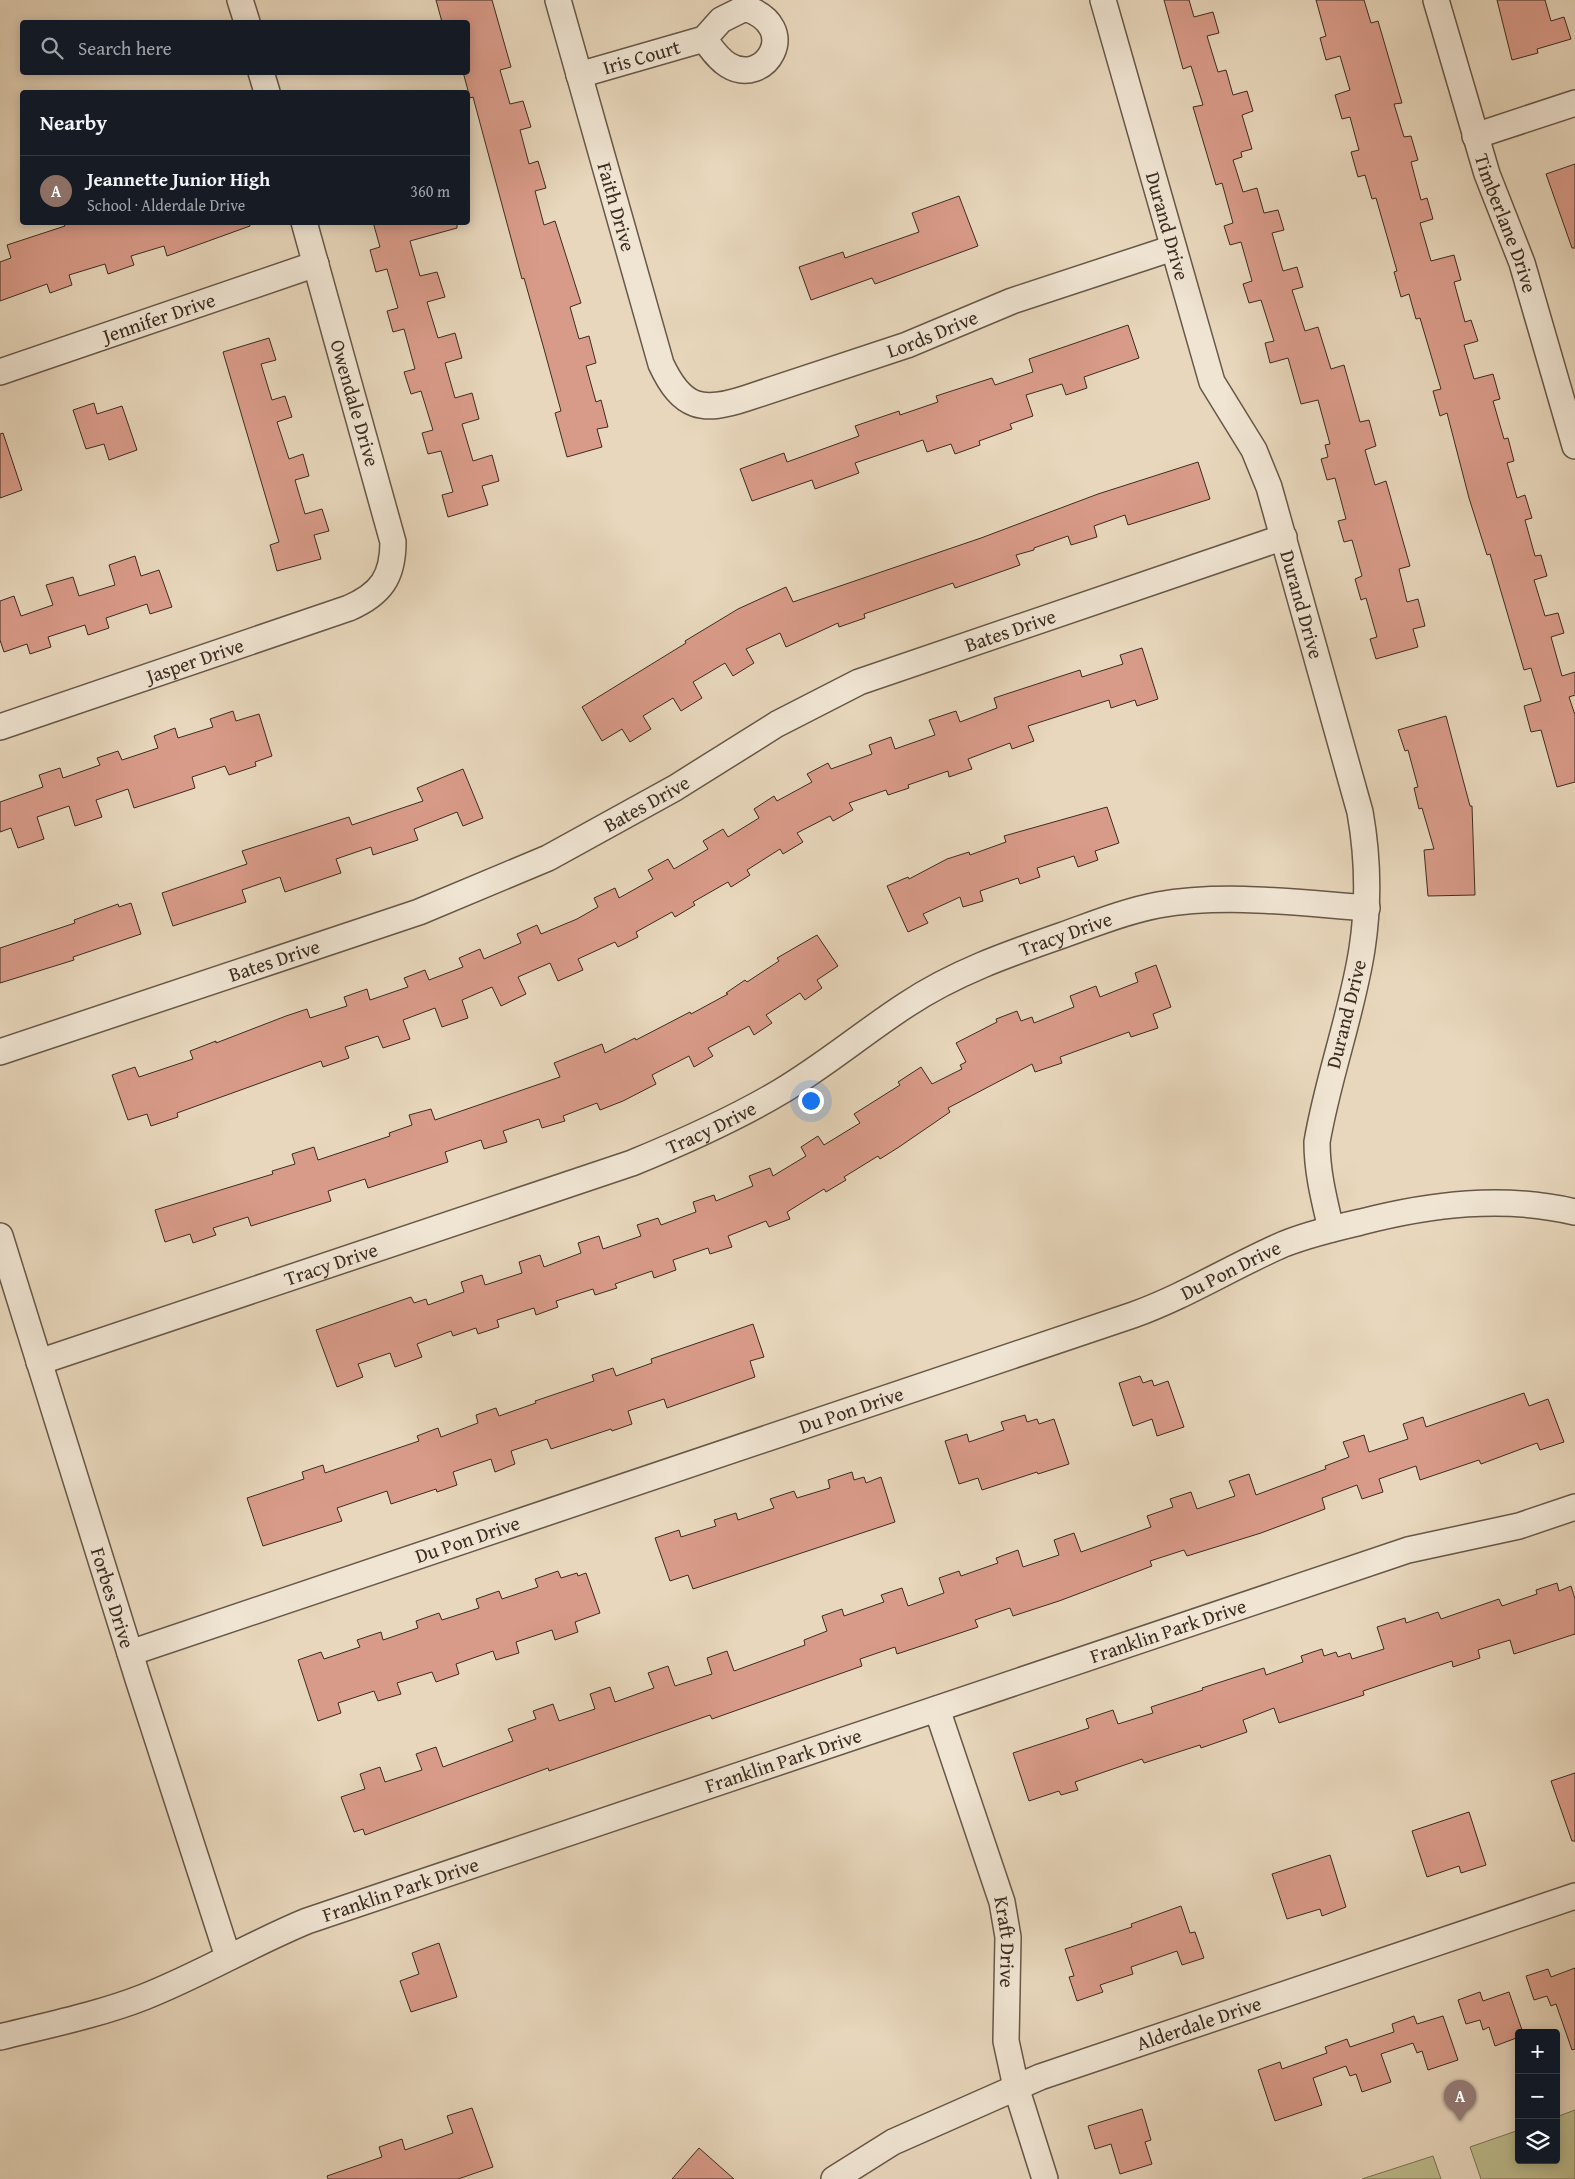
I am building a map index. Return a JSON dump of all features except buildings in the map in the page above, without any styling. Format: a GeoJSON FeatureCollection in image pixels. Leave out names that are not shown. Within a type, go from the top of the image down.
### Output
{"type":"FeatureCollection","features":[{"type":"Feature","properties":{"kind":"street"},"geometry":{"type":"LineString","coordinates":[[240,0],[246,20]]}},
{"type":"Feature","properties":{"kind":"street","name":"Faith Drive"},"geometry":{"type":"LineString","coordinates":[[558,0],[661,364],[678,394],[691,403]]}},
{"type":"Feature","properties":{"kind":"street","name":"Durand Drive"},"geometry":{"type":"LineString","coordinates":[[1103,0],[1212,382],[1254,450],[1269,487],[1360,812],[1366,860],[1367,908],[1356,981],[1317,1142],[1317,1166],[1331,1229]]}},
{"type":"Feature","properties":{"kind":"street","name":"Timberlane Drive"},"geometry":{"type":"LineString","coordinates":[[1436,0],[1486,174],[1522,263],[1575,446]]}},
{"type":"Feature","properties":{"kind":"street","name":"Iris Court"},"geometry":{"type":"LineString","coordinates":[[579,75],[704,39]]}},
{"type":"Feature","properties":{"kind":"street"},"geometry":{"type":"LineString","coordinates":[[262,75],[266,90]]}},
{"type":"Feature","properties":{"kind":"street"},"geometry":{"type":"LineString","coordinates":[[1475,136],[1575,103]]}},
{"type":"Feature","properties":{"kind":"street","name":"Owendale Drive"},"geometry":{"type":"LineString","coordinates":[[305,225],[393,542],[393,560],[384,583]]}},
{"type":"Feature","properties":{"kind":"street","name":"Lords Drive"},"geometry":{"type":"LineString","coordinates":[[691,403],[705,407],[724,406],[740,401],[907,344],[1012,301],[1173,248]]}},
{"type":"Feature","properties":{"kind":"street","name":"Jennifer Drive"},"geometry":{"type":"LineString","coordinates":[[0,372],[316,264]]}},
{"type":"Feature","properties":{"kind":"street","name":"Bates Drive"},"geometry":{"type":"LineString","coordinates":[[0,1052],[419,912],[564,849],[675,788],[777,724],[860,682],[1284,537]]}},
{"type":"Feature","properties":{"kind":"street","name":"Jasper Drive"},"geometry":{"type":"LineString","coordinates":[[0,728],[349,608],[375,593],[384,583]]}},
{"type":"Feature","properties":{"kind":"street","name":"Tracy Drive"},"geometry":{"type":"LineString","coordinates":[[39,1362],[632,1162],[676,1144],[734,1117],[781,1091],[906,1004],[950,979],[986,962],[1081,928],[1158,905],[1197,900],[1276,902],[1367,908]]}},
{"type":"Feature","properties":{"kind":"street","name":"Du Pon Drive"},"geometry":{"type":"LineString","coordinates":[[130,1653],[1133,1315],[1165,1303],[1284,1244],[1331,1229],[1422,1208],[1472,1202],[1523,1203],[1575,1212]]}},
{"type":"Feature","properties":{"kind":"street","name":"Forbes Drive"},"geometry":{"type":"LineString","coordinates":[[0,1236],[130,1653],[228,1957]]}},
{"type":"Feature","properties":{"kind":"street","name":"Franklin Park Drive"},"geometry":{"type":"LineString","coordinates":[[0,2037],[117,2007],[190,1978],[228,1957],[307,1921],[1408,1550],[1519,1526],[1575,1507]]}},
{"type":"Feature","properties":{"kind":"street","name":"Kraft Drive"},"geometry":{"type":"LineString","coordinates":[[937,1709],[1002,1902],[1008,1937],[1006,2041],[1016,2088],[1045,2179]]}},
{"type":"Feature","properties":{"kind":"street","name":"Alderdale Drive"},"geometry":{"type":"LineString","coordinates":[[834,2179],[893,2142],[1050,2074],[1575,1896]]}},
{"type":"Feature","properties":{"kind":"shaded area"},"geometry":{"type":"Polygon","coordinates":[[[1575,2110],[1575,2179],[1481,2179],[1470,2147],[1515,2131],[1515,2164],[1560,2164],[1560,2116],[1575,2110]]]}},
{"type":"Feature","properties":{"kind":"shaded area"},"geometry":{"type":"Polygon","coordinates":[[[1433,2156],[1441,2179],[1362,2179],[1433,2156]]]}},
{"type":"Feature","properties":{"kind":"place","name":"Jeannette Junior High"},"geometry":{"type":"Point","coordinates":[1460,2121]}}]}
